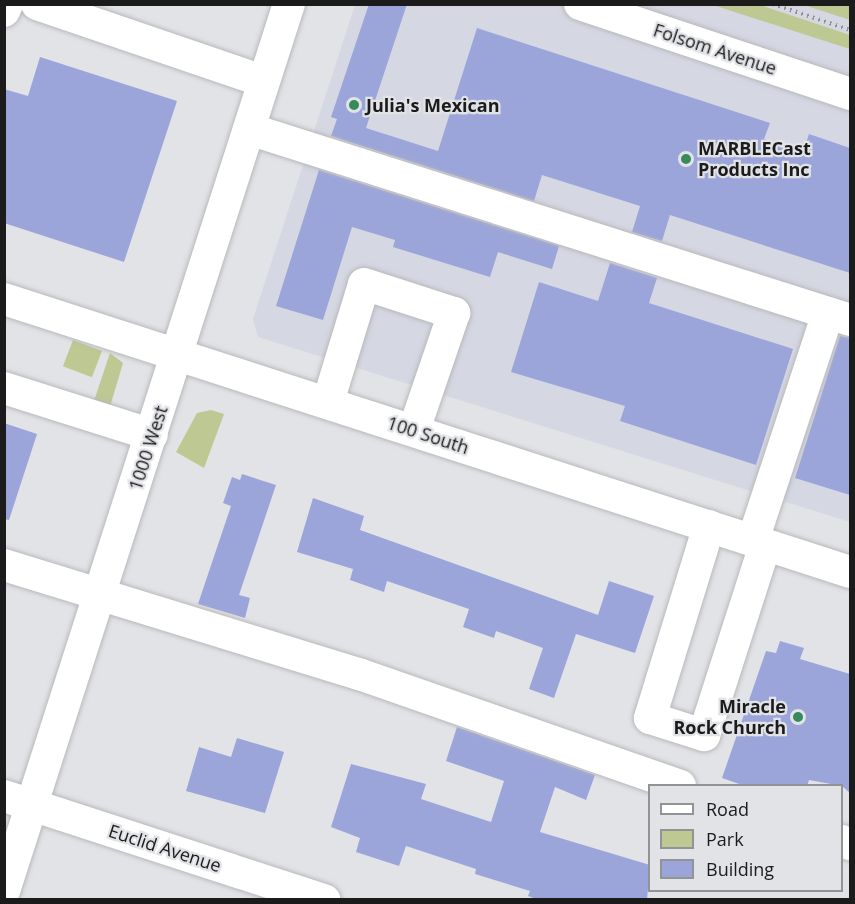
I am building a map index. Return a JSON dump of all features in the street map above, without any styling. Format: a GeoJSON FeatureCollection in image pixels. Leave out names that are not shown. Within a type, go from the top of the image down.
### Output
{"type":"FeatureCollection","features":[{"type":"Feature","properties":{"kind":"street"},"geometry":{"type":"LineString","coordinates":[[4,11],[6,4]]}},
{"type":"Feature","properties":{"kind":"street"},"geometry":{"type":"LineString","coordinates":[[37,4],[263,81]]}},
{"type":"Feature","properties":{"kind":"street","name":"1000 West"},"geometry":{"type":"LineString","coordinates":[[4,891],[18,800],[100,596],[179,354],[288,4]]}},
{"type":"Feature","properties":{"kind":"street","name":"Folsom Avenue"},"geometry":{"type":"LineString","coordinates":[[580,4],[850,94]]}},
{"type":"Feature","properties":{"kind":"street"},"geometry":{"type":"LineString","coordinates":[[249,129],[839,316],[759,542],[704,735],[650,718],[709,526]]}},
{"type":"Feature","properties":{"kind":"street"},"geometry":{"type":"LineString","coordinates":[[328,402],[364,284],[454,312],[414,430]]}},
{"type":"Feature","properties":{"kind":"street","name":"100 South"},"geometry":{"type":"LineString","coordinates":[[4,299],[850,572]]}},
{"type":"Feature","properties":{"kind":"street"},"geometry":{"type":"LineString","coordinates":[[4,388],[152,435]]}},
{"type":"Feature","properties":{"kind":"street"},"geometry":{"type":"LineString","coordinates":[[4,565],[359,674],[674,784]]}},
{"type":"Feature","properties":{"kind":"street","name":"Euclid Avenue"},"geometry":{"type":"LineString","coordinates":[[18,800],[325,900]]}},
{"type":"Feature","properties":{"kind":"path"},"geometry":{"type":"LineString","coordinates":[[773,4],[850,30]]}},
{"type":"Feature","properties":{"kind":"shaded area"},"geometry":{"type":"Polygon","coordinates":[[[355,5],[850,5],[850,522],[258,337],[253,319],[355,5]]]}},
{"type":"Feature","properties":{"kind":"green space"},"geometry":{"type":"Polygon","coordinates":[[[713,5],[760,5],[850,35],[850,49],[713,5]]]}},
{"type":"Feature","properties":{"kind":"green space"},"geometry":{"type":"Polygon","coordinates":[[[804,5],[850,5],[850,20],[804,5]]]}},
{"type":"Feature","properties":{"kind":"green space"},"geometry":{"type":"Polygon","coordinates":[[[73,340],[102,351],[92,377],[63,366],[73,340]]]}},
{"type":"Feature","properties":{"kind":"green space"},"geometry":{"type":"Polygon","coordinates":[[[110,353],[123,363],[109,410],[92,407],[110,353]]]}},
{"type":"Feature","properties":{"kind":"green space"},"geometry":{"type":"Polygon","coordinates":[[[211,410],[224,414],[204,468],[176,452],[197,413],[211,410]]]}},
{"type":"Feature","properties":{"kind":"building"},"geometry":{"type":"Polygon","coordinates":[[[369,4],[407,4],[366,128],[438,151],[477,28],[770,123],[764,139],[803,152],[809,134],[850,148],[850,273],[670,215],[662,241],[632,232],[640,206],[542,175],[534,201],[331,136],[337,119],[331,117],[369,4]]]}},
{"type":"Feature","properties":{"kind":"building"},"geometry":{"type":"Polygon","coordinates":[[[40,57],[177,101],[124,262],[4,223],[4,89],[28,96],[40,57]]]}},
{"type":"Feature","properties":{"kind":"building"},"geometry":{"type":"Polygon","coordinates":[[[319,170],[559,246],[552,269],[498,252],[490,277],[393,247],[395,240],[352,227],[323,320],[276,306],[319,170]]]}},
{"type":"Feature","properties":{"kind":"building"},"geometry":{"type":"Polygon","coordinates":[[[610,263],[657,278],[649,303],[793,349],[756,465],[620,421],[625,406],[511,372],[539,282],[598,301],[610,263]]]}},
{"type":"Feature","properties":{"kind":"building"},"geometry":{"type":"Polygon","coordinates":[[[840,336],[850,338],[850,495],[795,478],[840,336]]]}},
{"type":"Feature","properties":{"kind":"building"},"geometry":{"type":"Polygon","coordinates":[[[4,423],[37,434],[9,520],[4,519],[4,423]]]}},
{"type":"Feature","properties":{"kind":"building"},"geometry":{"type":"Polygon","coordinates":[[[242,474],[276,485],[239,595],[250,598],[245,618],[198,604],[231,506],[223,503],[232,477],[240,480],[242,474]]]}},
{"type":"Feature","properties":{"kind":"building"},"geometry":{"type":"Polygon","coordinates":[[[313,498],[364,516],[360,530],[598,615],[609,581],[654,596],[635,653],[576,634],[554,698],[529,689],[543,648],[496,631],[494,638],[463,627],[469,609],[387,581],[384,592],[350,580],[353,569],[297,552],[313,498]]]}},
{"type":"Feature","properties":{"kind":"building","name":"Miracle Rock Church"},"geometry":{"type":"Polygon","coordinates":[[[780,641],[804,648],[800,659],[850,674],[850,793],[843,784],[809,780],[808,784],[739,784],[722,778],[766,651],[776,653],[780,641]]]}},
{"type":"Feature","properties":{"kind":"building"},"geometry":{"type":"Polygon","coordinates":[[[457,727],[595,775],[586,800],[555,787],[540,832],[648,864],[647,900],[539,900],[528,896],[530,891],[475,874],[476,869],[406,846],[399,866],[356,852],[360,838],[331,827],[351,764],[426,784],[421,799],[491,822],[504,781],[446,761],[457,727]]]}},
{"type":"Feature","properties":{"kind":"building"},"geometry":{"type":"Polygon","coordinates":[[[237,738],[284,752],[265,813],[186,791],[199,747],[231,757],[237,738]]]}},
{"type":"Feature","properties":{"kind":"place","name":"Julia's Mexican"},"geometry":{"type":"Point","coordinates":[354,105]}},
{"type":"Feature","properties":{"kind":"place","name":"MARBLECast Products Inc"},"geometry":{"type":"Point","coordinates":[686,159]}},
{"type":"Feature","properties":{"kind":"place","name":"Miracle Rock Church"},"geometry":{"type":"Point","coordinates":[798,717]}}]}
